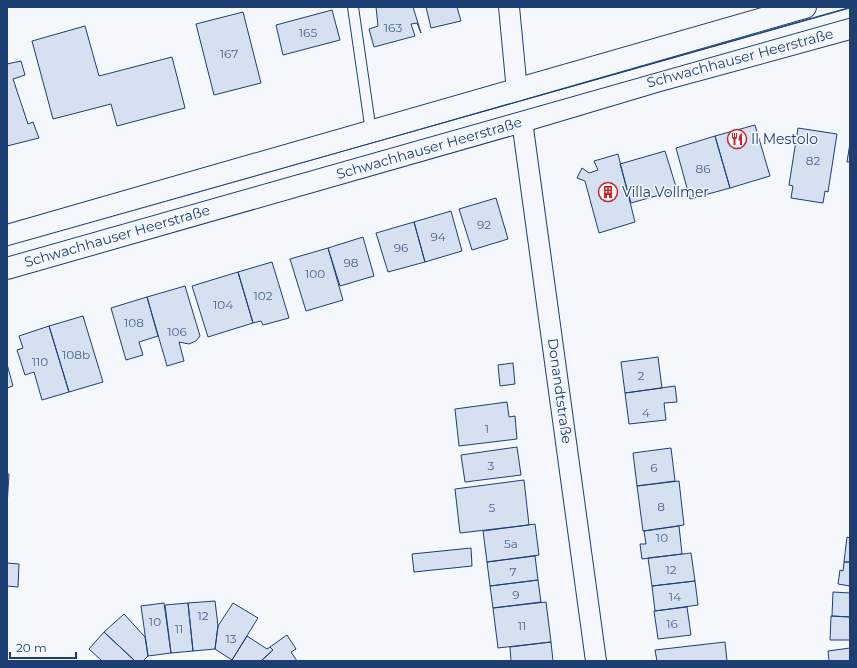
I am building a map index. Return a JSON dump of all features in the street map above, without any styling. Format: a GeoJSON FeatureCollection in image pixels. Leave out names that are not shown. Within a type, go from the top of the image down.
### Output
{"type":"FeatureCollection","features":[{"type":"Feature","properties":{"kind":"main road","name":"Schwachhauser Heerstraße"},"geometry":{"type":"LineString","coordinates":[[7,236],[517,91],[805,7]]}},
{"type":"Feature","properties":{"kind":"main road","name":"Schwachhauser Heerstraße"},"geometry":{"type":"LineString","coordinates":[[7,268],[522,121],[656,81],[850,28]]}},
{"type":"Feature","properties":{"kind":"street"},"geometry":{"type":"LineString","coordinates":[[509,7],[517,91]]}},
{"type":"Feature","properties":{"kind":"street","name":"Donandtstraße"},"geometry":{"type":"LineString","coordinates":[[522,121],[596,661]]}},
{"type":"Feature","properties":{"kind":"lane"},"geometry":{"type":"LineString","coordinates":[[353,7],[371,132]]}},
{"type":"Feature","properties":{"kind":"lane"},"geometry":{"type":"LineString","coordinates":[[7,252],[850,13]]}},
{"type":"Feature","properties":{"kind":"building"},"geometry":{"type":"Polygon","coordinates":[[[376,7],[413,7],[421,33],[417,23],[411,24],[415,36],[374,47],[369,29],[378,26],[376,7]]]}},
{"type":"Feature","properties":{"kind":"building"},"geometry":{"type":"Polygon","coordinates":[[[426,7],[457,7],[461,21],[431,28],[426,7]]]}},
{"type":"Feature","properties":{"kind":"building"},"geometry":{"type":"Polygon","coordinates":[[[332,10],[340,40],[283,55],[276,25],[332,10]]]}},
{"type":"Feature","properties":{"kind":"building"},"geometry":{"type":"Polygon","coordinates":[[[243,12],[261,83],[214,95],[196,24],[243,12]]]}},
{"type":"Feature","properties":{"kind":"building"},"geometry":{"type":"Polygon","coordinates":[[[85,26],[99,76],[172,57],[185,108],[117,126],[111,104],[53,119],[32,41],[85,26]]]}},
{"type":"Feature","properties":{"kind":"building"},"geometry":{"type":"Polygon","coordinates":[[[21,61],[25,75],[13,79],[28,124],[33,122],[39,138],[7,146],[7,64],[21,61]]]}},
{"type":"Feature","properties":{"kind":"building"},"geometry":{"type":"Polygon","coordinates":[[[755,125],[770,176],[730,188],[715,136],[755,125]]]}},
{"type":"Feature","properties":{"kind":"building"},"geometry":{"type":"Polygon","coordinates":[[[798,128],[837,134],[828,192],[825,191],[823,203],[791,198],[793,186],[789,185],[798,128]]]}},
{"type":"Feature","properties":{"kind":"building"},"geometry":{"type":"Polygon","coordinates":[[[715,136],[730,188],[690,199],[676,148],[715,136]]]}},
{"type":"Feature","properties":{"kind":"building"},"geometry":{"type":"Polygon","coordinates":[[[850,143],[850,162],[847,162],[850,143]]]}},
{"type":"Feature","properties":{"kind":"building"},"geometry":{"type":"Polygon","coordinates":[[[665,151],[677,190],[631,203],[620,164],[665,151]]]}},
{"type":"Feature","properties":{"kind":"building","name":"Villa Vollmer"},"geometry":{"type":"Polygon","coordinates":[[[618,154],[635,222],[599,233],[585,181],[577,178],[582,168],[589,173],[598,170],[594,161],[618,154]]]}},
{"type":"Feature","properties":{"kind":"building"},"geometry":{"type":"Polygon","coordinates":[[[496,198],[508,239],[472,250],[459,209],[496,198]]]}},
{"type":"Feature","properties":{"kind":"building"},"geometry":{"type":"Polygon","coordinates":[[[451,211],[462,251],[425,262],[414,222],[451,211]]]}},
{"type":"Feature","properties":{"kind":"building"},"geometry":{"type":"Polygon","coordinates":[[[414,222],[425,262],[388,272],[376,233],[414,222]]]}},
{"type":"Feature","properties":{"kind":"building"},"geometry":{"type":"Polygon","coordinates":[[[363,237],[374,276],[340,286],[328,248],[363,237]]]}},
{"type":"Feature","properties":{"kind":"building"},"geometry":{"type":"Polygon","coordinates":[[[328,248],[343,300],[306,311],[290,259],[328,248]]]}},
{"type":"Feature","properties":{"kind":"building"},"geometry":{"type":"Polygon","coordinates":[[[272,262],[289,318],[263,325],[261,321],[253,323],[238,272],[272,262]]]}},
{"type":"Feature","properties":{"kind":"building"},"geometry":{"type":"Polygon","coordinates":[[[238,272],[253,323],[208,337],[192,286],[238,272]]]}},
{"type":"Feature","properties":{"kind":"building"},"geometry":{"type":"Polygon","coordinates":[[[185,286],[200,336],[196,341],[189,344],[179,342],[184,361],[167,366],[147,297],[185,286]]]}},
{"type":"Feature","properties":{"kind":"building"},"geometry":{"type":"Polygon","coordinates":[[[147,297],[158,336],[139,342],[143,355],[126,360],[111,308],[147,297]]]}},
{"type":"Feature","properties":{"kind":"building"},"geometry":{"type":"Polygon","coordinates":[[[83,316],[103,382],[69,392],[49,326],[83,316]]]}},
{"type":"Feature","properties":{"kind":"building"},"geometry":{"type":"Polygon","coordinates":[[[49,326],[69,392],[42,400],[34,372],[25,375],[17,350],[23,348],[19,336],[49,326]]]}},
{"type":"Feature","properties":{"kind":"building"},"geometry":{"type":"Polygon","coordinates":[[[658,357],[662,388],[625,393],[621,362],[658,357]]]}},
{"type":"Feature","properties":{"kind":"building"},"geometry":{"type":"Polygon","coordinates":[[[513,363],[515,384],[500,386],[498,365],[513,363]]]}},
{"type":"Feature","properties":{"kind":"building"},"geometry":{"type":"Polygon","coordinates":[[[7,364],[13,386],[7,388],[7,364]]]}},
{"type":"Feature","properties":{"kind":"building"},"geometry":{"type":"Polygon","coordinates":[[[675,386],[677,402],[664,403],[666,420],[629,424],[625,393],[675,386]]]}},
{"type":"Feature","properties":{"kind":"building"},"geometry":{"type":"Polygon","coordinates":[[[507,402],[509,417],[515,416],[517,439],[459,446],[455,409],[507,402]]]}},
{"type":"Feature","properties":{"kind":"building"},"geometry":{"type":"Polygon","coordinates":[[[517,447],[521,475],[465,482],[461,455],[517,447]]]}},
{"type":"Feature","properties":{"kind":"building"},"geometry":{"type":"Polygon","coordinates":[[[671,448],[675,481],[637,486],[633,453],[671,448]]]}},
{"type":"Feature","properties":{"kind":"building"},"geometry":{"type":"Polygon","coordinates":[[[7,474],[9,474],[7,506],[7,474]]]}},
{"type":"Feature","properties":{"kind":"building"},"geometry":{"type":"Polygon","coordinates":[[[524,480],[529,525],[460,533],[455,489],[524,480]]]}},
{"type":"Feature","properties":{"kind":"building"},"geometry":{"type":"Polygon","coordinates":[[[679,481],[684,525],[643,531],[637,486],[679,481]]]}},
{"type":"Feature","properties":{"kind":"building"},"geometry":{"type":"Polygon","coordinates":[[[535,524],[539,555],[487,562],[483,531],[535,524]]]}},
{"type":"Feature","properties":{"kind":"building"},"geometry":{"type":"Polygon","coordinates":[[[679,526],[682,554],[642,559],[640,544],[646,544],[644,531],[679,526]]]}},
{"type":"Feature","properties":{"kind":"building"},"geometry":{"type":"Polygon","coordinates":[[[847,537],[850,538],[850,562],[844,562],[847,537]]]}},
{"type":"Feature","properties":{"kind":"building"},"geometry":{"type":"Polygon","coordinates":[[[471,548],[472,566],[414,572],[412,554],[471,548]]]}},
{"type":"Feature","properties":{"kind":"building"},"geometry":{"type":"Polygon","coordinates":[[[691,553],[695,581],[652,586],[648,558],[691,553]]]}},
{"type":"Feature","properties":{"kind":"building"},"geometry":{"type":"Polygon","coordinates":[[[535,556],[538,580],[490,586],[487,562],[535,556]]]}},
{"type":"Feature","properties":{"kind":"building"},"geometry":{"type":"Polygon","coordinates":[[[844,562],[850,562],[850,586],[838,584],[840,570],[843,571],[844,562]]]}},
{"type":"Feature","properties":{"kind":"building"},"geometry":{"type":"Polygon","coordinates":[[[7,563],[19,564],[18,587],[7,586],[7,563]]]}},
{"type":"Feature","properties":{"kind":"building"},"geometry":{"type":"Polygon","coordinates":[[[538,580],[541,602],[493,608],[490,586],[538,580]]]}},
{"type":"Feature","properties":{"kind":"building"},"geometry":{"type":"Polygon","coordinates":[[[695,581],[698,605],[655,611],[652,586],[695,581]]]}},
{"type":"Feature","properties":{"kind":"building"},"geometry":{"type":"Polygon","coordinates":[[[833,592],[850,593],[850,617],[832,616],[833,592]]]}},
{"type":"Feature","properties":{"kind":"building"},"geometry":{"type":"Polygon","coordinates":[[[215,601],[218,626],[215,649],[193,651],[188,603],[215,601]]]}},
{"type":"Feature","properties":{"kind":"building"},"geometry":{"type":"Polygon","coordinates":[[[546,602],[551,642],[498,648],[493,608],[546,602]]]}},
{"type":"Feature","properties":{"kind":"building"},"geometry":{"type":"Polygon","coordinates":[[[164,603],[171,653],[148,656],[141,606],[164,603]]]}},
{"type":"Feature","properties":{"kind":"building"},"geometry":{"type":"Polygon","coordinates":[[[188,603],[193,651],[171,653],[165,605],[188,603]]]}},
{"type":"Feature","properties":{"kind":"building"},"geometry":{"type":"Polygon","coordinates":[[[233,603],[258,618],[232,660],[215,649],[218,626],[233,603]]]}},
{"type":"Feature","properties":{"kind":"building"},"geometry":{"type":"Polygon","coordinates":[[[687,607],[691,635],[658,639],[654,611],[687,607]]]}},
{"type":"Feature","properties":{"kind":"building"},"geometry":{"type":"Polygon","coordinates":[[[124,614],[145,637],[148,656],[143,661],[135,661],[104,632],[124,614]]]}},
{"type":"Feature","properties":{"kind":"building"},"geometry":{"type":"Polygon","coordinates":[[[831,616],[850,617],[850,640],[830,640],[831,616]]]}},
{"type":"Feature","properties":{"kind":"building"},"geometry":{"type":"Polygon","coordinates":[[[104,632],[135,661],[102,661],[89,649],[104,632]]]}},
{"type":"Feature","properties":{"kind":"building"},"geometry":{"type":"Polygon","coordinates":[[[287,635],[296,649],[291,652],[297,661],[261,661],[273,650],[270,647],[287,635]]]}},
{"type":"Feature","properties":{"kind":"building"},"geometry":{"type":"Polygon","coordinates":[[[247,636],[267,649],[270,647],[273,650],[261,661],[232,660],[247,636]]]}},
{"type":"Feature","properties":{"kind":"building"},"geometry":{"type":"Polygon","coordinates":[[[551,642],[553,661],[511,661],[510,647],[551,642]]]}},
{"type":"Feature","properties":{"kind":"building"},"geometry":{"type":"Polygon","coordinates":[[[725,642],[727,661],[657,661],[655,650],[725,642]]]}},
{"type":"Feature","properties":{"kind":"building"},"geometry":{"type":"Polygon","coordinates":[[[850,648],[850,661],[829,661],[828,651],[850,648]]]}},
{"type":"Feature","properties":{"kind":"tram line"},"geometry":{"type":"LineString","coordinates":[[7,246],[850,8]]}},
{"type":"Feature","properties":{"kind":"tram line"},"geometry":{"type":"LineString","coordinates":[[7,257],[850,18]]}},
{"type":"Feature","properties":{"kind":"place","name":"Il Mestolo"},"geometry":{"type":"Point","coordinates":[737,139]}},
{"type":"Feature","properties":{"kind":"place","name":"Villa Vollmer"},"geometry":{"type":"Point","coordinates":[608,192]}}]}
